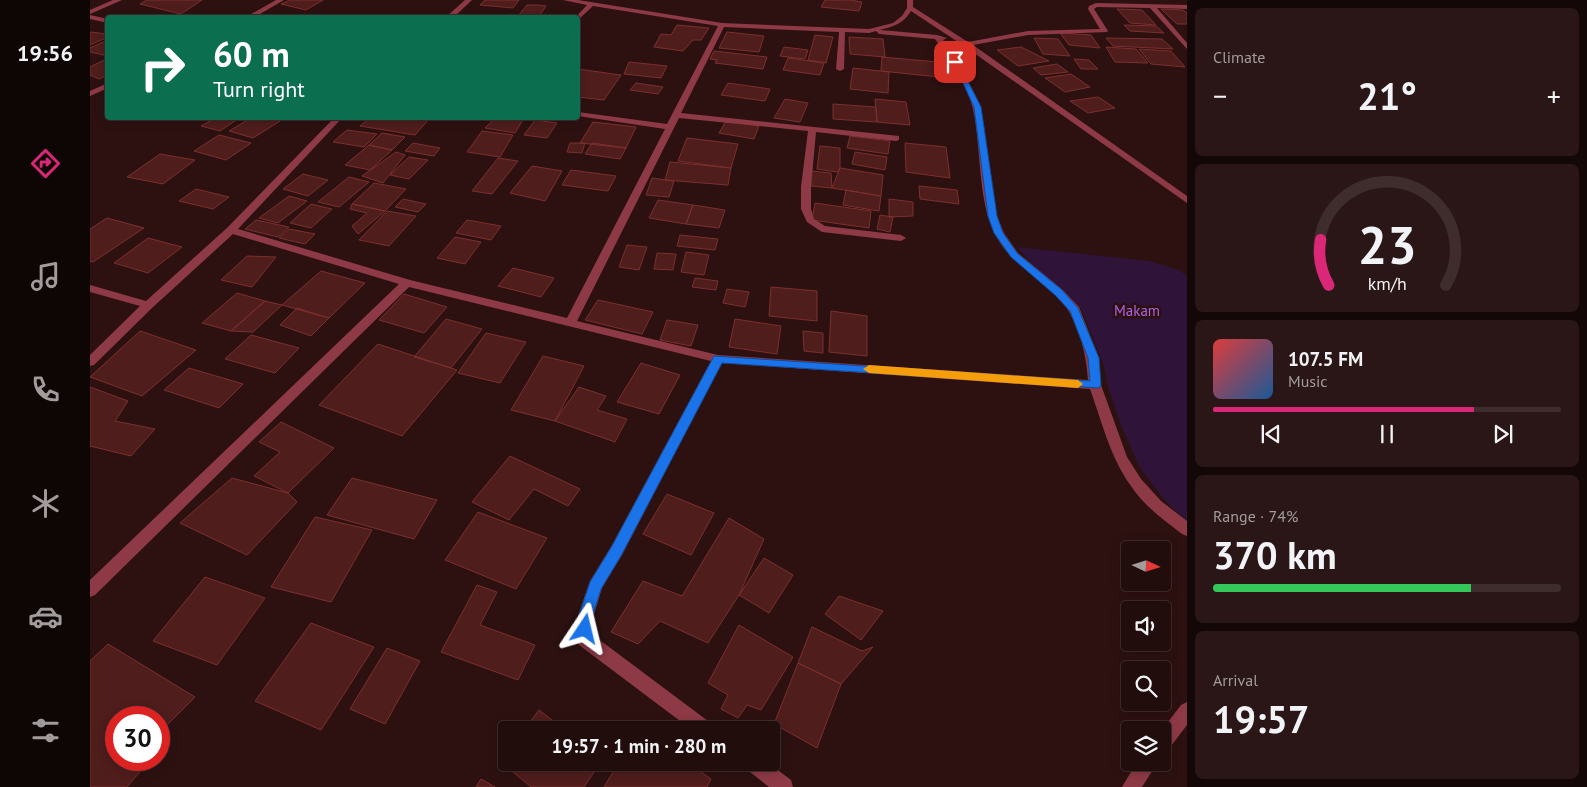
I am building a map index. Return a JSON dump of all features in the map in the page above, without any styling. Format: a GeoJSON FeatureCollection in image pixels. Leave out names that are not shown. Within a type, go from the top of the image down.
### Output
{"type":"FeatureCollection","features":[{"type":"Feature","properties":{"kind":"street"},"geometry":{"type":"LineString","coordinates":[[90,12],[119,0]]}},
{"type":"Feature","properties":{"kind":"street"},"geometry":{"type":"LineString","coordinates":[[252,15],[281,0]]}},
{"type":"Feature","properties":{"kind":"street"},"geometry":{"type":"LineString","coordinates":[[452,15],[469,0]]}},
{"type":"Feature","properties":{"kind":"street"},"geometry":{"type":"LineString","coordinates":[[566,0],[722,24],[869,31],[937,37],[963,42],[1028,33],[1103,32],[1105,30],[1091,9],[1092,6],[1187,7]]}},
{"type":"Feature","properties":{"kind":"street"},"geometry":{"type":"LineString","coordinates":[[1170,0],[1176,7]]}},
{"type":"Feature","properties":{"kind":"street"},"geometry":{"type":"LineString","coordinates":[[869,31],[895,24],[904,17],[910,4],[1187,200]]}},
{"type":"Feature","properties":{"kind":"street"},"geometry":{"type":"LineString","coordinates":[[580,16],[591,5]]}},
{"type":"Feature","properties":{"kind":"street"},"geometry":{"type":"LineString","coordinates":[[1152,6],[1187,47]]}},
{"type":"Feature","properties":{"kind":"street"},"geometry":{"type":"LineString","coordinates":[[90,17],[105,20]]}},
{"type":"Feature","properties":{"kind":"street"},"geometry":{"type":"LineString","coordinates":[[570,323],[722,24]]}},
{"type":"Feature","properties":{"kind":"street"},"geometry":{"type":"LineString","coordinates":[[840,69],[842,31]]}},
{"type":"Feature","properties":{"kind":"street"},"geometry":{"type":"LineString","coordinates":[[937,37],[955,62],[977,107],[992,216],[998,233],[1014,255],[1058,292],[1075,310],[1093,358],[1096,385],[1121,458],[1131,475],[1156,505],[1187,530]]}},
{"type":"Feature","properties":{"kind":"street"},"geometry":{"type":"LineString","coordinates":[[90,94],[105,87]]}},
{"type":"Feature","properties":{"kind":"street"},"geometry":{"type":"LineString","coordinates":[[580,114],[670,127]]}},
{"type":"Feature","properties":{"kind":"street"},"geometry":{"type":"LineString","coordinates":[[676,115],[896,138]]}},
{"type":"Feature","properties":{"kind":"street"},"geometry":{"type":"LineString","coordinates":[[90,362],[148,305],[231,230],[336,120]]}},
{"type":"Feature","properties":{"kind":"street"},"geometry":{"type":"LineString","coordinates":[[812,130],[806,187],[806,209],[810,220],[822,229],[901,238]]}},
{"type":"Feature","properties":{"kind":"street"},"geometry":{"type":"LineString","coordinates":[[231,230],[407,283],[718,358],[1096,385]]}},
{"type":"Feature","properties":{"kind":"street"},"geometry":{"type":"LineString","coordinates":[[90,590],[407,283]]}},
{"type":"Feature","properties":{"kind":"street"},"geometry":{"type":"LineString","coordinates":[[90,288],[148,305]]}},
{"type":"Feature","properties":{"kind":"street"},"geometry":{"type":"LineString","coordinates":[[694,721],[585,639],[585,618],[595,586],[617,550],[718,358]]}},
{"type":"Feature","properties":{"kind":"street"},"geometry":{"type":"LineString","coordinates":[[1171,732],[1187,711]]}},
{"type":"Feature","properties":{"kind":"street"},"geometry":{"type":"LineString","coordinates":[[763,771],[784,787]]}},
{"type":"Feature","properties":{"kind":"street"},"geometry":{"type":"LineString","coordinates":[[1130,787],[1142,771]]}},
{"type":"Feature","properties":{"kind":"green space","name":"Makam"},"geometry":{"type":"Polygon","coordinates":[[[1017,247],[1149,261],[1179,270],[1187,276],[1187,521],[1166,502],[1139,466],[1121,425],[1108,387],[1104,366],[1082,310],[1066,292],[1037,269],[1017,247]]]}},
{"type":"Feature","properties":{"kind":"building"},"geometry":{"type":"Polygon","coordinates":[[[147,0],[202,0],[181,14],[140,4],[147,0]]]}},
{"type":"Feature","properties":{"kind":"building"},"geometry":{"type":"Polygon","coordinates":[[[290,0],[323,0],[306,10],[281,4],[290,0]]]}},
{"type":"Feature","properties":{"kind":"building"},"geometry":{"type":"Polygon","coordinates":[[[485,0],[519,0],[513,8],[480,5],[485,0]]]}},
{"type":"Feature","properties":{"kind":"building"},"geometry":{"type":"Polygon","coordinates":[[[825,0],[862,2],[859,11],[821,7],[825,0]]]}},
{"type":"Feature","properties":{"kind":"building"},"geometry":{"type":"Polygon","coordinates":[[[527,5],[546,6],[540,15],[519,15],[527,5]]]}},
{"type":"Feature","properties":{"kind":"building"},"geometry":{"type":"Polygon","coordinates":[[[1117,9],[1142,10],[1156,25],[1130,23],[1117,9]]]}},
{"type":"Feature","properties":{"kind":"building"},"geometry":{"type":"Polygon","coordinates":[[[1161,9],[1183,10],[1187,13],[1187,24],[1177,24],[1161,9]]]}},
{"type":"Feature","properties":{"kind":"building"},"geometry":{"type":"Polygon","coordinates":[[[677,25],[709,28],[701,40],[693,40],[683,51],[654,47],[661,34],[671,35],[677,25]]]}},
{"type":"Feature","properties":{"kind":"building"},"geometry":{"type":"Polygon","coordinates":[[[1124,25],[1156,26],[1164,33],[1130,31],[1124,25]]]}},
{"type":"Feature","properties":{"kind":"building"},"geometry":{"type":"Polygon","coordinates":[[[90,32],[105,34],[105,38],[90,45],[90,32]]]}},
{"type":"Feature","properties":{"kind":"building"},"geometry":{"type":"Polygon","coordinates":[[[727,32],[764,36],[759,52],[719,48],[727,32]]]}},
{"type":"Feature","properties":{"kind":"building"},"geometry":{"type":"Polygon","coordinates":[[[1060,33],[1091,35],[1100,48],[1069,45],[1060,33]]]}},
{"type":"Feature","properties":{"kind":"building"},"geometry":{"type":"Polygon","coordinates":[[[815,35],[833,37],[826,63],[808,60],[815,35]]]}},
{"type":"Feature","properties":{"kind":"building"},"geometry":{"type":"Polygon","coordinates":[[[849,37],[883,39],[885,57],[850,54],[849,37]]]}},
{"type":"Feature","properties":{"kind":"building"},"geometry":{"type":"Polygon","coordinates":[[[1034,38],[1058,39],[1070,56],[1043,54],[1034,38]]]}},
{"type":"Feature","properties":{"kind":"building"},"geometry":{"type":"Polygon","coordinates":[[[1106,38],[1162,39],[1173,49],[1113,46],[1106,38]]]}},
{"type":"Feature","properties":{"kind":"building"},"geometry":{"type":"Polygon","coordinates":[[[105,41],[105,55],[90,52],[90,48],[105,41]]]}},
{"type":"Feature","properties":{"kind":"building"},"geometry":{"type":"Polygon","coordinates":[[[784,47],[808,50],[805,59],[780,56],[784,47]]]}},
{"type":"Feature","properties":{"kind":"building"},"geometry":{"type":"Polygon","coordinates":[[[1021,47],[1049,61],[1018,66],[997,50],[1021,47]]]}},
{"type":"Feature","properties":{"kind":"building"},"geometry":{"type":"Polygon","coordinates":[[[1106,47],[1136,49],[1148,63],[1115,62],[1106,47]]]}},
{"type":"Feature","properties":{"kind":"building"},"geometry":{"type":"Polygon","coordinates":[[[1139,49],[1171,51],[1185,67],[1151,64],[1139,49]]]}},
{"type":"Feature","properties":{"kind":"building"},"geometry":{"type":"Polygon","coordinates":[[[714,51],[767,57],[763,69],[715,63],[717,60],[710,59],[714,51]]]}},
{"type":"Feature","properties":{"kind":"building"},"geometry":{"type":"Polygon","coordinates":[[[882,57],[938,62],[939,77],[881,71],[882,57]]]}},
{"type":"Feature","properties":{"kind":"building"},"geometry":{"type":"Polygon","coordinates":[[[788,58],[824,63],[820,75],[783,70],[788,58]]]}},
{"type":"Feature","properties":{"kind":"building"},"geometry":{"type":"Polygon","coordinates":[[[1074,59],[1089,60],[1098,69],[1081,69],[1074,59]]]}},
{"type":"Feature","properties":{"kind":"building"},"geometry":{"type":"Polygon","coordinates":[[[105,60],[105,76],[99,79],[90,75],[90,67],[105,60]]]}},
{"type":"Feature","properties":{"kind":"building"},"geometry":{"type":"Polygon","coordinates":[[[629,62],[667,66],[661,78],[624,74],[629,62]]]}},
{"type":"Feature","properties":{"kind":"building"},"geometry":{"type":"Polygon","coordinates":[[[1057,64],[1068,72],[1041,75],[1033,68],[1057,64]]]}},
{"type":"Feature","properties":{"kind":"building"},"geometry":{"type":"Polygon","coordinates":[[[853,68],[889,72],[888,93],[850,89],[853,68]]]}},
{"type":"Feature","properties":{"kind":"building"},"geometry":{"type":"Polygon","coordinates":[[[580,69],[621,75],[604,100],[580,97],[580,69]]]}},
{"type":"Feature","properties":{"kind":"building"},"geometry":{"type":"Polygon","coordinates":[[[1071,74],[1090,87],[1065,92],[1045,78],[1071,74]]]}},
{"type":"Feature","properties":{"kind":"building"},"geometry":{"type":"Polygon","coordinates":[[[636,83],[663,87],[658,94],[630,90],[636,83]]]}},
{"type":"Feature","properties":{"kind":"building"},"geometry":{"type":"Polygon","coordinates":[[[728,83],[770,89],[765,101],[721,95],[728,83]]]}},
{"type":"Feature","properties":{"kind":"building"},"geometry":{"type":"Polygon","coordinates":[[[1098,97],[1115,108],[1088,113],[1070,101],[1098,97]]]}},
{"type":"Feature","properties":{"kind":"building"},"geometry":{"type":"Polygon","coordinates":[[[785,99],[808,103],[800,122],[774,118],[785,99]]]}},
{"type":"Feature","properties":{"kind":"building"},"geometry":{"type":"Polygon","coordinates":[[[875,99],[906,102],[910,125],[877,122],[875,99]]]}},
{"type":"Feature","properties":{"kind":"building"},"geometry":{"type":"Polygon","coordinates":[[[833,104],[876,107],[877,122],[833,119],[833,104]]]}},
{"type":"Feature","properties":{"kind":"building"},"geometry":{"type":"Polygon","coordinates":[[[212,120],[235,121],[220,131],[201,126],[212,120]]]}},
{"type":"Feature","properties":{"kind":"building"},"geometry":{"type":"Polygon","coordinates":[[[248,120],[282,120],[253,138],[229,131],[248,120]]]}},
{"type":"Feature","properties":{"kind":"building"},"geometry":{"type":"Polygon","coordinates":[[[368,120],[428,120],[415,135],[360,126],[368,120]]]}},
{"type":"Feature","properties":{"kind":"building"},"geometry":{"type":"Polygon","coordinates":[[[493,120],[523,120],[515,133],[485,128],[493,120]]]}},
{"type":"Feature","properties":{"kind":"building"},"geometry":{"type":"Polygon","coordinates":[[[535,120],[557,123],[547,138],[524,135],[535,120]]]}},
{"type":"Feature","properties":{"kind":"building"},"geometry":{"type":"Polygon","coordinates":[[[726,121],[759,126],[754,139],[719,133],[726,121]]]}},
{"type":"Feature","properties":{"kind":"building"},"geometry":{"type":"Polygon","coordinates":[[[593,122],[636,127],[626,148],[580,143],[593,122]]]}},
{"type":"Feature","properties":{"kind":"building"},"geometry":{"type":"Polygon","coordinates":[[[347,130],[377,134],[364,147],[333,142],[347,130]]]}},
{"type":"Feature","properties":{"kind":"building"},"geometry":{"type":"Polygon","coordinates":[[[482,131],[513,135],[500,157],[467,152],[482,131]]]}},
{"type":"Feature","properties":{"kind":"building"},"geometry":{"type":"Polygon","coordinates":[[[382,133],[405,137],[392,150],[369,145],[382,133]]]}},
{"type":"Feature","properties":{"kind":"building"},"geometry":{"type":"Polygon","coordinates":[[[219,135],[251,143],[226,160],[194,151],[219,135]]]}},
{"type":"Feature","properties":{"kind":"building"},"geometry":{"type":"Polygon","coordinates":[[[850,136],[890,141],[888,154],[847,148],[850,136]]]}},
{"type":"Feature","properties":{"kind":"building"},"geometry":{"type":"Polygon","coordinates":[[[687,138],[738,144],[731,168],[678,161],[687,138]]]}},
{"type":"Feature","properties":{"kind":"building"},"geometry":{"type":"Polygon","coordinates":[[[413,143],[440,148],[434,156],[405,151],[413,143]]]}},
{"type":"Feature","properties":{"kind":"building"},"geometry":{"type":"Polygon","coordinates":[[[570,143],[585,143],[582,153],[567,152],[570,143]]]}},
{"type":"Feature","properties":{"kind":"building"},"geometry":{"type":"Polygon","coordinates":[[[592,143],[626,148],[620,159],[585,154],[592,143]]]}},
{"type":"Feature","properties":{"kind":"building"},"geometry":{"type":"Polygon","coordinates":[[[905,143],[946,147],[950,178],[906,172],[905,143]]]}},
{"type":"Feature","properties":{"kind":"building"},"geometry":{"type":"Polygon","coordinates":[[[369,145],[392,150],[370,170],[345,165],[369,145]]]}},
{"type":"Feature","properties":{"kind":"building"},"geometry":{"type":"Polygon","coordinates":[[[820,146],[840,148],[840,168],[838,172],[817,169],[820,146]]]}},
{"type":"Feature","properties":{"kind":"building"},"geometry":{"type":"Polygon","coordinates":[[[396,152],[405,155],[383,183],[362,176],[396,152]]]}},
{"type":"Feature","properties":{"kind":"building"},"geometry":{"type":"Polygon","coordinates":[[[855,152],[887,157],[885,170],[852,164],[855,152]]]}},
{"type":"Feature","properties":{"kind":"building"},"geometry":{"type":"Polygon","coordinates":[[[160,154],[195,160],[163,184],[127,177],[160,154]]]}},
{"type":"Feature","properties":{"kind":"building"},"geometry":{"type":"Polygon","coordinates":[[[409,157],[428,160],[409,179],[390,175],[409,157]]]}},
{"type":"Feature","properties":{"kind":"building"},"geometry":{"type":"Polygon","coordinates":[[[498,158],[518,161],[492,194],[472,191],[498,158]]]}},
{"type":"Feature","properties":{"kind":"building"},"geometry":{"type":"Polygon","coordinates":[[[670,162],[731,168],[728,185],[665,180],[670,162]]]}},
{"type":"Feature","properties":{"kind":"building"},"geometry":{"type":"Polygon","coordinates":[[[532,166],[562,171],[545,201],[510,193],[532,166]]]}},
{"type":"Feature","properties":{"kind":"building"},"geometry":{"type":"Polygon","coordinates":[[[840,168],[883,175],[881,196],[832,188],[840,168]]]}},
{"type":"Feature","properties":{"kind":"building"},"geometry":{"type":"Polygon","coordinates":[[[571,170],[616,176],[608,191],[562,185],[571,170]]]}},
{"type":"Feature","properties":{"kind":"building"},"geometry":{"type":"Polygon","coordinates":[[[811,171],[831,173],[832,188],[811,186],[811,171]]]}},
{"type":"Feature","properties":{"kind":"building"},"geometry":{"type":"Polygon","coordinates":[[[303,174],[328,180],[308,196],[283,189],[303,174]]]}},
{"type":"Feature","properties":{"kind":"building"},"geometry":{"type":"Polygon","coordinates":[[[349,177],[369,182],[339,207],[318,202],[349,177]]]}},
{"type":"Feature","properties":{"kind":"building"},"geometry":{"type":"Polygon","coordinates":[[[652,178],[674,181],[669,197],[646,195],[652,178]]]}},
{"type":"Feature","properties":{"kind":"building"},"geometry":{"type":"Polygon","coordinates":[[[374,183],[406,189],[385,211],[352,204],[374,183]]]}},
{"type":"Feature","properties":{"kind":"building"},"geometry":{"type":"Polygon","coordinates":[[[919,186],[957,190],[959,204],[920,199],[919,186]]]}},
{"type":"Feature","properties":{"kind":"building"},"geometry":{"type":"Polygon","coordinates":[[[196,189],[229,197],[213,209],[179,201],[196,189]]]}},
{"type":"Feature","properties":{"kind":"building"},"geometry":{"type":"Polygon","coordinates":[[[846,190],[881,196],[879,211],[843,205],[846,190]]]}},
{"type":"Feature","properties":{"kind":"building"},"geometry":{"type":"Polygon","coordinates":[[[289,196],[307,201],[278,223],[259,218],[289,196]]]}},
{"type":"Feature","properties":{"kind":"building"},"geometry":{"type":"Polygon","coordinates":[[[403,199],[426,204],[418,212],[395,207],[403,199]]]}},
{"type":"Feature","properties":{"kind":"building"},"geometry":{"type":"Polygon","coordinates":[[[889,199],[913,202],[913,216],[889,217],[889,199]]]}},
{"type":"Feature","properties":{"kind":"building"},"geometry":{"type":"Polygon","coordinates":[[[658,200],[693,205],[686,224],[649,218],[658,200]]]}},
{"type":"Feature","properties":{"kind":"building"},"geometry":{"type":"Polygon","coordinates":[[[815,203],[871,211],[869,228],[812,220],[815,203]]]}},
{"type":"Feature","properties":{"kind":"building"},"geometry":{"type":"Polygon","coordinates":[[[311,204],[332,209],[311,228],[290,223],[311,204]]]}},
{"type":"Feature","properties":{"kind":"building"},"geometry":{"type":"Polygon","coordinates":[[[352,204],[385,211],[358,234],[352,226],[367,213],[350,209],[352,204]]]}},
{"type":"Feature","properties":{"kind":"building"},"geometry":{"type":"Polygon","coordinates":[[[693,205],[725,210],[719,228],[686,224],[693,205]]]}},
{"type":"Feature","properties":{"kind":"building"},"geometry":{"type":"Polygon","coordinates":[[[387,211],[416,216],[389,246],[359,240],[387,211]]]}},
{"type":"Feature","properties":{"kind":"building"},"geometry":{"type":"Polygon","coordinates":[[[880,215],[893,217],[890,232],[877,229],[880,215]]]}},
{"type":"Feature","properties":{"kind":"building"},"geometry":{"type":"Polygon","coordinates":[[[107,218],[144,228],[93,262],[90,261],[90,229],[107,218]]]}},
{"type":"Feature","properties":{"kind":"building"},"geometry":{"type":"Polygon","coordinates":[[[256,220],[289,227],[278,237],[245,229],[256,220]]]}},
{"type":"Feature","properties":{"kind":"building"},"geometry":{"type":"Polygon","coordinates":[[[467,220],[501,226],[491,240],[456,233],[467,220]]]}},
{"type":"Feature","properties":{"kind":"building"},"geometry":{"type":"Polygon","coordinates":[[[289,229],[315,234],[305,244],[279,238],[289,229]]]}},
{"type":"Feature","properties":{"kind":"building"},"geometry":{"type":"Polygon","coordinates":[[[680,235],[718,239],[715,250],[677,246],[680,235]]]}},
{"type":"Feature","properties":{"kind":"building"},"geometry":{"type":"Polygon","coordinates":[[[455,237],[481,242],[465,264],[437,258],[455,237]]]}},
{"type":"Feature","properties":{"kind":"building"},"geometry":{"type":"Polygon","coordinates":[[[148,238],[182,247],[148,273],[114,263],[148,238]]]}},
{"type":"Feature","properties":{"kind":"building"},"geometry":{"type":"Polygon","coordinates":[[[627,245],[647,247],[639,270],[619,267],[627,245]]]}},
{"type":"Feature","properties":{"kind":"building"},"geometry":{"type":"Polygon","coordinates":[[[686,252],[709,255],[704,275],[681,272],[686,252]]]}},
{"type":"Feature","properties":{"kind":"building"},"geometry":{"type":"Polygon","coordinates":[[[657,253],[676,254],[673,270],[654,269],[657,253]]]}},
{"type":"Feature","properties":{"kind":"building"},"geometry":{"type":"Polygon","coordinates":[[[247,256],[276,257],[252,287],[221,280],[247,256]]]}},
{"type":"Feature","properties":{"kind":"building"},"geometry":{"type":"Polygon","coordinates":[[[513,268],[554,278],[541,297],[498,286],[513,268]]]}},
{"type":"Feature","properties":{"kind":"building"},"geometry":{"type":"Polygon","coordinates":[[[321,271],[365,283],[329,318],[282,305],[321,271]]]}},
{"type":"Feature","properties":{"kind":"building"},"geometry":{"type":"Polygon","coordinates":[[[695,278],[718,281],[716,290],[692,287],[695,278]]]}},
{"type":"Feature","properties":{"kind":"building"},"geometry":{"type":"Polygon","coordinates":[[[771,287],[817,291],[817,321],[769,316],[771,287]]]}},
{"type":"Feature","properties":{"kind":"building"},"geometry":{"type":"Polygon","coordinates":[[[727,289],[749,292],[745,307],[723,303],[727,289]]]}},
{"type":"Feature","properties":{"kind":"building"},"geometry":{"type":"Polygon","coordinates":[[[237,293],[265,301],[231,331],[202,323],[237,293]]]}},
{"type":"Feature","properties":{"kind":"building"},"geometry":{"type":"Polygon","coordinates":[[[404,294],[447,307],[424,333],[379,320],[404,294]]]}},
{"type":"Feature","properties":{"kind":"building"},"geometry":{"type":"Polygon","coordinates":[[[598,300],[653,312],[642,334],[585,320],[598,300]]]}},
{"type":"Feature","properties":{"kind":"building"},"geometry":{"type":"Polygon","coordinates":[[[265,301],[282,305],[253,332],[231,331],[265,301]]]}},
{"type":"Feature","properties":{"kind":"building"},"geometry":{"type":"Polygon","coordinates":[[[297,308],[329,318],[311,336],[280,325],[297,308]]]}},
{"type":"Feature","properties":{"kind":"building"},"geometry":{"type":"Polygon","coordinates":[[[831,311],[867,316],[867,356],[829,352],[831,311]]]}},
{"type":"Feature","properties":{"kind":"building"},"geometry":{"type":"Polygon","coordinates":[[[446,319],[482,329],[451,368],[414,357],[446,319]]]}},
{"type":"Feature","properties":{"kind":"building"},"geometry":{"type":"Polygon","coordinates":[[[735,319],[781,326],[777,354],[729,347],[735,319]]]}},
{"type":"Feature","properties":{"kind":"building"},"geometry":{"type":"Polygon","coordinates":[[[667,320],[698,325],[691,346],[660,340],[667,320]]]}},
{"type":"Feature","properties":{"kind":"building"},"geometry":{"type":"Polygon","coordinates":[[[140,331],[196,350],[142,396],[90,377],[140,331]]]}},
{"type":"Feature","properties":{"kind":"building"},"geometry":{"type":"Polygon","coordinates":[[[803,331],[823,333],[823,353],[804,351],[803,331]]]}},
{"type":"Feature","properties":{"kind":"building"},"geometry":{"type":"Polygon","coordinates":[[[486,333],[526,342],[500,383],[458,373],[486,333]]]}},
{"type":"Feature","properties":{"kind":"building"},"geometry":{"type":"Polygon","coordinates":[[[251,335],[299,348],[275,373],[225,359],[251,335]]]}},
{"type":"Feature","properties":{"kind":"building"},"geometry":{"type":"Polygon","coordinates":[[[378,344],[457,370],[402,436],[319,405],[378,344]]]}},
{"type":"Feature","properties":{"kind":"building"},"geometry":{"type":"Polygon","coordinates":[[[543,356],[584,366],[555,421],[511,410],[543,356]]]}},
{"type":"Feature","properties":{"kind":"building"},"geometry":{"type":"Polygon","coordinates":[[[641,363],[680,375],[659,414],[617,402],[641,363]]]}},
{"type":"Feature","properties":{"kind":"building"},"geometry":{"type":"Polygon","coordinates":[[[189,368],[243,384],[219,408],[164,390],[189,368]]]}},
{"type":"Feature","properties":{"kind":"building"},"geometry":{"type":"Polygon","coordinates":[[[90,387],[128,401],[115,421],[155,429],[131,456],[90,446],[90,387]]]}},
{"type":"Feature","properties":{"kind":"building"},"geometry":{"type":"Polygon","coordinates":[[[579,387],[606,396],[597,410],[627,419],[615,442],[555,421],[579,387]]]}},
{"type":"Feature","properties":{"kind":"building"},"geometry":{"type":"Polygon","coordinates":[[[281,422],[334,448],[288,493],[254,476],[280,452],[259,442],[281,422]]]}},
{"type":"Feature","properties":{"kind":"building"},"geometry":{"type":"Polygon","coordinates":[[[510,456],[580,489],[568,506],[534,489],[509,520],[472,502],[510,456]]]}},
{"type":"Feature","properties":{"kind":"building"},"geometry":{"type":"Polygon","coordinates":[[[232,478],[288,493],[297,502],[247,555],[180,523],[232,478]]]}},
{"type":"Feature","properties":{"kind":"building"},"geometry":{"type":"Polygon","coordinates":[[[352,478],[437,500],[414,539],[327,515],[352,478]]]}},
{"type":"Feature","properties":{"kind":"building"},"geometry":{"type":"Polygon","coordinates":[[[667,494],[714,513],[691,555],[643,534],[667,494]]]}},
{"type":"Feature","properties":{"kind":"building"},"geometry":{"type":"Polygon","coordinates":[[[478,512],[547,538],[516,589],[445,560],[478,512]]]}},
{"type":"Feature","properties":{"kind":"building"},"geometry":{"type":"Polygon","coordinates":[[[315,517],[372,530],[331,602],[271,587],[315,517]]]}},
{"type":"Feature","properties":{"kind":"building"},"geometry":{"type":"Polygon","coordinates":[[[729,518],[764,539],[739,595],[708,643],[660,621],[638,644],[611,632],[643,581],[682,596],[729,518]]]}},
{"type":"Feature","properties":{"kind":"building"},"geometry":{"type":"Polygon","coordinates":[[[764,558],[793,575],[769,613],[739,595],[764,558]]]}},
{"type":"Feature","properties":{"kind":"building"},"geometry":{"type":"Polygon","coordinates":[[[205,577],[265,598],[217,665],[153,641],[205,577]]]}},
{"type":"Feature","properties":{"kind":"building"},"geometry":{"type":"Polygon","coordinates":[[[477,585],[497,592],[480,625],[535,645],[518,680],[441,652],[477,585]]]}},
{"type":"Feature","properties":{"kind":"building"},"geometry":{"type":"Polygon","coordinates":[[[839,596],[883,611],[861,640],[825,614],[839,596]]]}},
{"type":"Feature","properties":{"kind":"building"},"geometry":{"type":"Polygon","coordinates":[[[311,623],[374,647],[321,730],[255,701],[311,623]]]}},
{"type":"Feature","properties":{"kind":"building"},"geometry":{"type":"Polygon","coordinates":[[[739,625],[793,657],[761,710],[747,705],[738,718],[721,709],[728,695],[708,683],[739,625]]]}},
{"type":"Feature","properties":{"kind":"building"},"geometry":{"type":"Polygon","coordinates":[[[812,627],[862,651],[873,647],[841,684],[798,663],[812,627]]]}},
{"type":"Feature","properties":{"kind":"building"},"geometry":{"type":"Polygon","coordinates":[[[108,644],[195,697],[170,722],[170,706],[105,706],[105,771],[141,771],[127,787],[90,787],[90,661],[108,644]]]}},
{"type":"Feature","properties":{"kind":"building"},"geometry":{"type":"Polygon","coordinates":[[[387,648],[420,661],[385,724],[350,709],[387,648]]]}},
{"type":"Feature","properties":{"kind":"building"},"geometry":{"type":"Polygon","coordinates":[[[798,663],[841,684],[817,748],[780,727],[780,721],[775,721],[798,663]]]}},
{"type":"Feature","properties":{"kind":"building"},"geometry":{"type":"Polygon","coordinates":[[[539,710],[553,721],[531,721],[539,710]]]}},
{"type":"Feature","properties":{"kind":"building"},"geometry":{"type":"Polygon","coordinates":[[[512,771],[595,771],[584,787],[531,787],[512,771]]]}},
{"type":"Feature","properties":{"kind":"building"},"geometry":{"type":"Polygon","coordinates":[[[614,771],[700,771],[711,779],[707,787],[604,787],[614,771]]]}},
{"type":"Feature","properties":{"kind":"building"},"geometry":{"type":"Polygon","coordinates":[[[481,779],[495,787],[476,787],[481,779]]]}},
{"type":"Feature","properties":{"kind":"slow traffic"},"geometry":{"type":"LineString","coordinates":[[869,369],[1078,384]]}},
{"type":"Feature","properties":{"kind":"route"},"geometry":{"type":"LineString","coordinates":[[585,629],[585,618],[595,586],[617,550],[718,358],[1096,385],[1093,358],[1075,310],[1058,292],[1024,265],[1007,247],[998,233],[992,216],[977,107],[955,62]]}}]}
